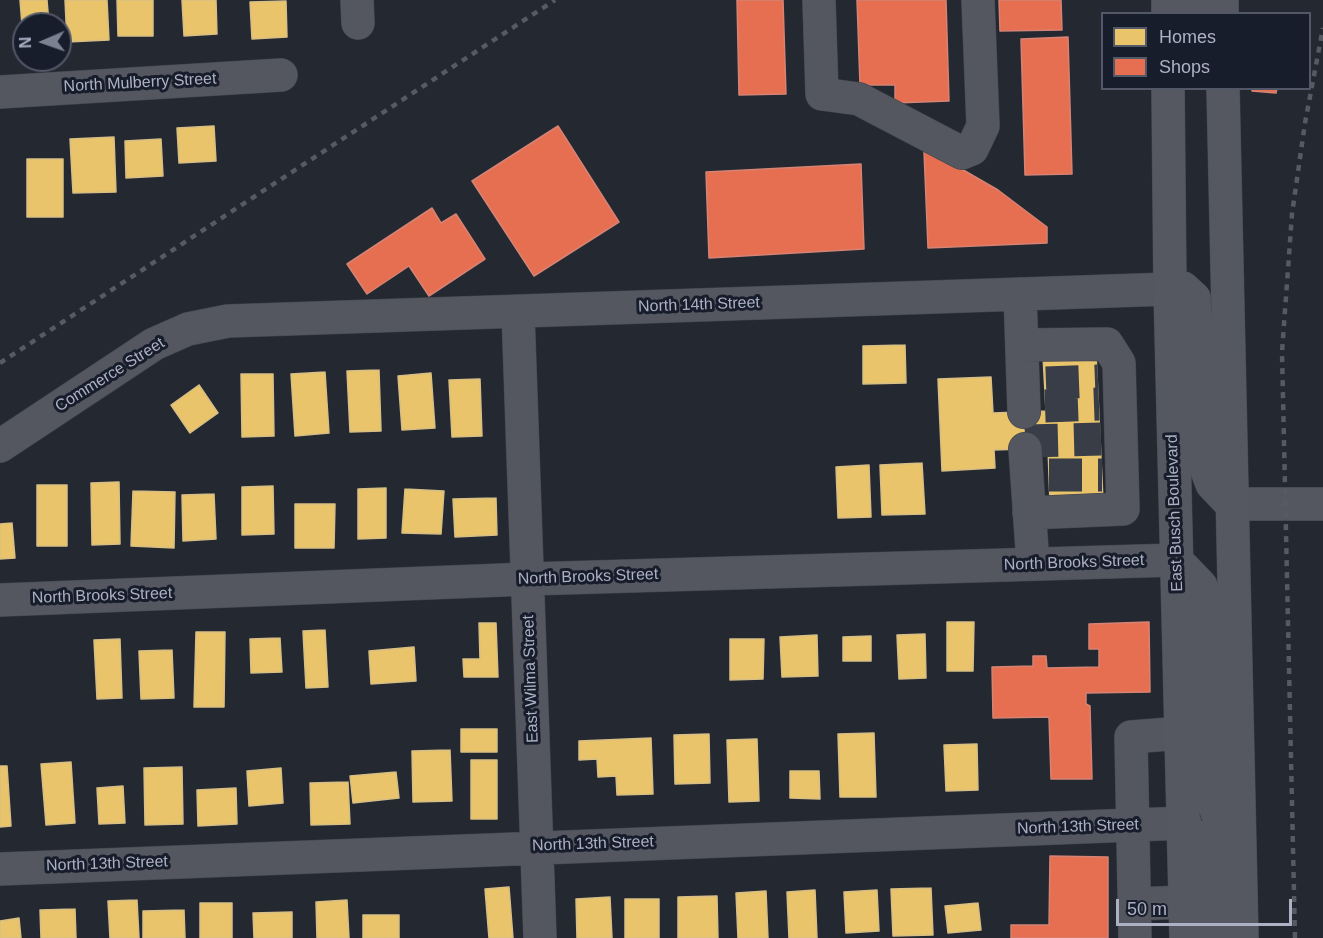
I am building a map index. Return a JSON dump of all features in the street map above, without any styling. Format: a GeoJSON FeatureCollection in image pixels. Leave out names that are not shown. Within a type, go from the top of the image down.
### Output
{"type":"FeatureCollection","features":[{"type":"Feature","properties":{"kind":"main road","name":"East Busch Boulevard"},"geometry":{"type":"LineString","coordinates":[[1168,90],[1170,289],[1185,823],[1186,938]]}},
{"type":"Feature","properties":{"kind":"main road"},"geometry":{"type":"LineString","coordinates":[[1223,90],[1242,938]]}},
{"type":"Feature","properties":{"kind":"main road"},"geometry":{"type":"LineString","coordinates":[[1170,289],[1183,288],[1194,298],[1199,363],[1199,441],[1212,484],[1231,504]]}},
{"type":"Feature","properties":{"kind":"main road"},"geometry":{"type":"LineString","coordinates":[[1176,560],[1201,586],[1208,617],[1211,796],[1240,873]]}},
{"type":"Feature","properties":{"kind":"main road"},"geometry":{"type":"LineString","coordinates":[[1185,823],[1203,836],[1209,857],[1211,938]]}},
{"type":"Feature","properties":{"kind":"street"},"geometry":{"type":"LineString","coordinates":[[819,0],[822,94],[859,99],[962,153],[972,149],[982,126],[978,0]]}},
{"type":"Feature","properties":{"kind":"street","name":"North Mulberry Street"},"geometry":{"type":"LineString","coordinates":[[0,92],[281,75]]}},
{"type":"Feature","properties":{"kind":"street","name":"North 14th Street"},"geometry":{"type":"LineString","coordinates":[[228,321],[1170,289]]}},
{"type":"Feature","properties":{"kind":"street"},"geometry":{"type":"LineString","coordinates":[[1020,294],[1022,345],[1032,398]]}},
{"type":"Feature","properties":{"kind":"street","name":"East Wilma Street"},"geometry":{"type":"LineString","coordinates":[[518,312],[540,938]]}},
{"type":"Feature","properties":{"kind":"street","name":"Commerce Street"},"geometry":{"type":"LineString","coordinates":[[0,446],[154,344],[188,329],[228,321]]}},
{"type":"Feature","properties":{"kind":"street"},"geometry":{"type":"LineString","coordinates":[[1022,345],[1107,344],[1119,363],[1109,392],[1112,474],[1123,509],[1029,513]]}},
{"type":"Feature","properties":{"kind":"street"},"geometry":{"type":"LineString","coordinates":[[1033,564],[1029,513],[1034,466]]}},
{"type":"Feature","properties":{"kind":"street"},"geometry":{"type":"LineString","coordinates":[[1231,504],[1323,504]]}},
{"type":"Feature","properties":{"kind":"street","name":"North Brooks Street"},"geometry":{"type":"LineString","coordinates":[[0,600],[528,579],[1176,560]]}},
{"type":"Feature","properties":{"kind":"street"},"geometry":{"type":"LineString","coordinates":[[1135,938],[1131,737],[1182,733]]}},
{"type":"Feature","properties":{"kind":"street","name":"North 13th Street"},"geometry":{"type":"LineString","coordinates":[[0,869],[537,846],[1185,823]]}},
{"type":"Feature","properties":{"kind":"street"},"geometry":{"type":"LineString","coordinates":[[1134,904],[1186,902]]}},
{"type":"Feature","properties":{"kind":"building: Homes"},"geometry":{"type":"Polygon","coordinates":[[[20,0],[47,0],[48,12],[21,12],[20,0]]]}},
{"type":"Feature","properties":{"kind":"building: Homes"},"geometry":{"type":"Polygon","coordinates":[[[65,0],[107,0],[109,40],[72,42],[72,12],[66,12],[65,0]]]}},
{"type":"Feature","properties":{"kind":"building: Homes"},"geometry":{"type":"Polygon","coordinates":[[[117,0],[153,0],[153,36],[118,36],[117,0]]]}},
{"type":"Feature","properties":{"kind":"building: Homes"},"geometry":{"type":"Polygon","coordinates":[[[182,0],[216,0],[217,34],[184,36],[182,0]]]}},
{"type":"Feature","properties":{"kind":"building: Homes"},"geometry":{"type":"Polygon","coordinates":[[[286,1],[287,37],[252,39],[250,2],[286,1]]]}},
{"type":"Feature","properties":{"kind":"building: Homes"},"geometry":{"type":"Polygon","coordinates":[[[214,126],[216,161],[179,163],[177,128],[214,126]]]}},
{"type":"Feature","properties":{"kind":"building: Homes"},"geometry":{"type":"Polygon","coordinates":[[[114,137],[116,192],[73,193],[70,139],[114,137]]]}},
{"type":"Feature","properties":{"kind":"building: Homes"},"geometry":{"type":"Polygon","coordinates":[[[161,139],[163,176],[126,178],[125,141],[161,139]]]}},
{"type":"Feature","properties":{"kind":"building: Homes"},"geometry":{"type":"Polygon","coordinates":[[[27,159],[63,159],[63,217],[27,217],[27,159]]]}},
{"type":"Feature","properties":{"kind":"building: Homes"},"geometry":{"type":"Polygon","coordinates":[[[905,345],[906,383],[863,384],[863,346],[905,345]]]}},
{"type":"Feature","properties":{"kind":"building: Homes"},"geometry":{"type":"Polygon","coordinates":[[[1096,354],[1103,500],[1050,503],[1048,448],[994,450],[995,468],[942,471],[938,379],[991,377],[993,413],[1046,411],[1043,356],[1096,354]]]}},
{"type":"Feature","properties":{"kind":"building: Homes"},"geometry":{"type":"Polygon","coordinates":[[[379,370],[381,431],[350,432],[347,371],[379,370]]]}},
{"type":"Feature","properties":{"kind":"building: Homes"},"geometry":{"type":"Polygon","coordinates":[[[325,372],[329,433],[295,436],[291,374],[325,372]]]}},
{"type":"Feature","properties":{"kind":"building: Homes"},"geometry":{"type":"Polygon","coordinates":[[[431,373],[435,428],[402,430],[398,376],[431,373]]]}},
{"type":"Feature","properties":{"kind":"building: Homes"},"geometry":{"type":"Polygon","coordinates":[[[241,374],[273,374],[274,436],[242,437],[241,374]]]}},
{"type":"Feature","properties":{"kind":"building: Homes"},"geometry":{"type":"Polygon","coordinates":[[[480,379],[482,436],[452,437],[449,380],[480,379]]]}},
{"type":"Feature","properties":{"kind":"building: Homes"},"geometry":{"type":"Polygon","coordinates":[[[199,385],[218,413],[190,433],[171,405],[199,385]]]}},
{"type":"Feature","properties":{"kind":"building: Homes"},"geometry":{"type":"Polygon","coordinates":[[[922,463],[925,514],[882,515],[880,465],[922,463]]]}},
{"type":"Feature","properties":{"kind":"building: Homes"},"geometry":{"type":"Polygon","coordinates":[[[869,465],[871,517],[838,518],[836,467],[869,465]]]}},
{"type":"Feature","properties":{"kind":"building: Homes"},"geometry":{"type":"Polygon","coordinates":[[[119,482],[120,544],[92,545],[91,483],[119,482]]]}},
{"type":"Feature","properties":{"kind":"building: Homes"},"geometry":{"type":"Polygon","coordinates":[[[37,485],[67,485],[67,546],[37,546],[37,485]]]}},
{"type":"Feature","properties":{"kind":"building: Homes"},"geometry":{"type":"Polygon","coordinates":[[[273,486],[274,534],[242,535],[242,487],[273,486]]]}},
{"type":"Feature","properties":{"kind":"building: Homes"},"geometry":{"type":"Polygon","coordinates":[[[386,488],[386,538],[358,539],[358,489],[386,488]]]}},
{"type":"Feature","properties":{"kind":"building: Homes"},"geometry":{"type":"Polygon","coordinates":[[[405,489],[444,491],[441,534],[402,533],[405,489]]]}},
{"type":"Feature","properties":{"kind":"building: Homes"},"geometry":{"type":"Polygon","coordinates":[[[133,491],[175,492],[174,548],[131,546],[133,491]]]}},
{"type":"Feature","properties":{"kind":"building: Homes"},"geometry":{"type":"Polygon","coordinates":[[[214,494],[216,539],[183,541],[182,495],[214,494]]]}},
{"type":"Feature","properties":{"kind":"building: Homes"},"geometry":{"type":"Polygon","coordinates":[[[496,498],[497,535],[455,537],[453,499],[496,498]]]}},
{"type":"Feature","properties":{"kind":"building: Homes"},"geometry":{"type":"Polygon","coordinates":[[[295,504],[335,504],[334,548],[295,548],[295,504]]]}},
{"type":"Feature","properties":{"kind":"building: Homes"},"geometry":{"type":"Polygon","coordinates":[[[12,523],[15,558],[0,559],[0,524],[12,523]]]}},
{"type":"Feature","properties":{"kind":"building: Homes"},"geometry":{"type":"Polygon","coordinates":[[[947,622],[974,622],[973,671],[947,671],[947,622]]]}},
{"type":"Feature","properties":{"kind":"building: Homes"},"geometry":{"type":"Polygon","coordinates":[[[479,623],[496,623],[498,677],[464,677],[463,659],[480,659],[479,623]]]}},
{"type":"Feature","properties":{"kind":"building: Homes"},"geometry":{"type":"Polygon","coordinates":[[[325,630],[328,687],[306,688],[303,631],[325,630]]]}},
{"type":"Feature","properties":{"kind":"building: Homes"},"geometry":{"type":"Polygon","coordinates":[[[196,632],[225,632],[224,707],[194,707],[196,632]]]}},
{"type":"Feature","properties":{"kind":"building: Homes"},"geometry":{"type":"Polygon","coordinates":[[[925,634],[926,678],[899,679],[897,635],[925,634]]]}},
{"type":"Feature","properties":{"kind":"building: Homes"},"geometry":{"type":"Polygon","coordinates":[[[817,635],[818,676],[782,677],[780,637],[817,635]]]}},
{"type":"Feature","properties":{"kind":"building: Homes"},"geometry":{"type":"Polygon","coordinates":[[[871,636],[871,661],[843,661],[843,637],[871,636]]]}},
{"type":"Feature","properties":{"kind":"building: Homes"},"geometry":{"type":"Polygon","coordinates":[[[280,638],[282,672],[251,673],[250,639],[280,638]]]}},
{"type":"Feature","properties":{"kind":"building: Homes"},"geometry":{"type":"Polygon","coordinates":[[[120,639],[122,698],[97,699],[94,640],[120,639]]]}},
{"type":"Feature","properties":{"kind":"building: Homes"},"geometry":{"type":"Polygon","coordinates":[[[730,639],[764,639],[763,679],[730,680],[730,639]]]}},
{"type":"Feature","properties":{"kind":"building: Homes"},"geometry":{"type":"Polygon","coordinates":[[[414,647],[416,681],[371,684],[369,651],[414,647]]]}},
{"type":"Feature","properties":{"kind":"building: Homes"},"geometry":{"type":"Polygon","coordinates":[[[172,650],[174,698],[141,699],[139,651],[172,650]]]}},
{"type":"Feature","properties":{"kind":"building: Homes"},"geometry":{"type":"Polygon","coordinates":[[[461,729],[497,729],[497,752],[461,752],[461,729]]]}},
{"type":"Feature","properties":{"kind":"building: Homes"},"geometry":{"type":"Polygon","coordinates":[[[874,733],[876,797],[840,797],[838,734],[874,733]]]}},
{"type":"Feature","properties":{"kind":"building: Homes"},"geometry":{"type":"Polygon","coordinates":[[[709,734],[710,783],[675,784],[674,735],[709,734]]]}},
{"type":"Feature","properties":{"kind":"building: Homes"},"geometry":{"type":"Polygon","coordinates":[[[651,738],[653,794],[617,795],[616,776],[598,777],[597,759],[579,760],[579,741],[651,738]]]}},
{"type":"Feature","properties":{"kind":"building: Homes"},"geometry":{"type":"Polygon","coordinates":[[[757,739],[759,801],[729,802],[727,740],[757,739]]]}},
{"type":"Feature","properties":{"kind":"building: Homes"},"geometry":{"type":"Polygon","coordinates":[[[977,744],[978,790],[946,791],[944,745],[977,744]]]}},
{"type":"Feature","properties":{"kind":"building: Homes"},"geometry":{"type":"Polygon","coordinates":[[[450,750],[452,801],[413,802],[412,751],[450,750]]]}},
{"type":"Feature","properties":{"kind":"building: Homes"},"geometry":{"type":"Polygon","coordinates":[[[471,760],[497,760],[497,819],[471,819],[471,760]]]}},
{"type":"Feature","properties":{"kind":"building: Homes"},"geometry":{"type":"Polygon","coordinates":[[[71,762],[75,823],[46,825],[41,764],[71,762]]]}},
{"type":"Feature","properties":{"kind":"building: Homes"},"geometry":{"type":"Polygon","coordinates":[[[0,766],[7,766],[11,826],[0,827],[0,766]]]}},
{"type":"Feature","properties":{"kind":"building: Homes"},"geometry":{"type":"Polygon","coordinates":[[[182,767],[183,824],[145,825],[144,768],[182,767]]]}},
{"type":"Feature","properties":{"kind":"building: Homes"},"geometry":{"type":"Polygon","coordinates":[[[281,768],[283,803],[249,806],[247,771],[281,768]]]}},
{"type":"Feature","properties":{"kind":"building: Homes"},"geometry":{"type":"Polygon","coordinates":[[[790,771],[819,771],[820,799],[790,798],[790,771]]]}},
{"type":"Feature","properties":{"kind":"building: Homes"},"geometry":{"type":"Polygon","coordinates":[[[396,772],[399,798],[353,803],[350,776],[396,772]]]}},
{"type":"Feature","properties":{"kind":"building: Homes"},"geometry":{"type":"Polygon","coordinates":[[[348,782],[350,824],[311,825],[310,783],[348,782]]]}},
{"type":"Feature","properties":{"kind":"building: Homes"},"geometry":{"type":"Polygon","coordinates":[[[123,786],[125,823],[99,824],[97,788],[123,786]]]}},
{"type":"Feature","properties":{"kind":"building: Homes"},"geometry":{"type":"Polygon","coordinates":[[[236,788],[237,824],[198,826],[197,790],[236,788]]]}},
{"type":"Feature","properties":{"kind":"building: Homes"},"geometry":{"type":"Polygon","coordinates":[[[509,887],[513,938],[489,938],[485,889],[509,887]]]}},
{"type":"Feature","properties":{"kind":"building: Homes"},"geometry":{"type":"Polygon","coordinates":[[[931,888],[933,935],[893,936],[891,889],[931,888]]]}},
{"type":"Feature","properties":{"kind":"building: Homes"},"geometry":{"type":"Polygon","coordinates":[[[815,890],[817,938],[789,938],[787,892],[815,890]]]}},
{"type":"Feature","properties":{"kind":"building: Homes"},"geometry":{"type":"Polygon","coordinates":[[[877,890],[879,931],[846,933],[844,892],[877,890]]]}},
{"type":"Feature","properties":{"kind":"building: Homes"},"geometry":{"type":"Polygon","coordinates":[[[766,891],[768,938],[738,938],[736,893],[766,891]]]}},
{"type":"Feature","properties":{"kind":"building: Homes"},"geometry":{"type":"Polygon","coordinates":[[[717,896],[718,938],[678,938],[678,897],[717,896]]]}},
{"type":"Feature","properties":{"kind":"building: Homes"},"geometry":{"type":"Polygon","coordinates":[[[610,897],[612,938],[577,938],[576,899],[610,897]]]}},
{"type":"Feature","properties":{"kind":"building: Homes"},"geometry":{"type":"Polygon","coordinates":[[[625,899],[659,899],[659,938],[625,938],[625,899]]]}},
{"type":"Feature","properties":{"kind":"building: Homes"},"geometry":{"type":"Polygon","coordinates":[[[137,900],[139,938],[110,938],[108,901],[137,900]]]}},
{"type":"Feature","properties":{"kind":"building: Homes"},"geometry":{"type":"Polygon","coordinates":[[[347,900],[349,938],[317,938],[316,902],[347,900]]]}},
{"type":"Feature","properties":{"kind":"building: Homes"},"geometry":{"type":"Polygon","coordinates":[[[200,903],[232,903],[232,938],[200,938],[200,903]]]}},
{"type":"Feature","properties":{"kind":"building: Homes"},"geometry":{"type":"Polygon","coordinates":[[[978,903],[981,930],[948,933],[945,906],[978,903]]]}},
{"type":"Feature","properties":{"kind":"building: Homes"},"geometry":{"type":"Polygon","coordinates":[[[75,909],[76,938],[41,938],[40,910],[75,909]]]}},
{"type":"Feature","properties":{"kind":"building: Homes"},"geometry":{"type":"Polygon","coordinates":[[[184,910],[185,938],[143,938],[143,911],[184,910]]]}},
{"type":"Feature","properties":{"kind":"building: Homes"},"geometry":{"type":"Polygon","coordinates":[[[292,912],[292,938],[254,938],[253,913],[292,912]]]}},
{"type":"Feature","properties":{"kind":"building: Homes"},"geometry":{"type":"Polygon","coordinates":[[[363,915],[399,915],[399,938],[363,938],[363,915]]]}},
{"type":"Feature","properties":{"kind":"building: Homes"},"geometry":{"type":"Polygon","coordinates":[[[19,918],[21,938],[0,938],[0,921],[19,918]]]}},
{"type":"Feature","properties":{"kind":"building: Shops"},"geometry":{"type":"Polygon","coordinates":[[[737,0],[783,0],[786,94],[739,95],[737,0]]]}},
{"type":"Feature","properties":{"kind":"building: Shops"},"geometry":{"type":"Polygon","coordinates":[[[857,0],[946,0],[949,101],[895,103],[895,85],[860,85],[857,0]]]}},
{"type":"Feature","properties":{"kind":"building: Shops"},"geometry":{"type":"Polygon","coordinates":[[[999,0],[1061,0],[1062,30],[1000,31],[999,0]]]}},
{"type":"Feature","properties":{"kind":"building: Shops"},"geometry":{"type":"Polygon","coordinates":[[[1068,37],[1072,174],[1025,175],[1021,39],[1068,37]]]}},
{"type":"Feature","properties":{"kind":"building: Shops"},"geometry":{"type":"Polygon","coordinates":[[[1252,90],[1277,90],[1276,93],[1252,90]]]}},
{"type":"Feature","properties":{"kind":"building: Shops"},"geometry":{"type":"Polygon","coordinates":[[[558,126],[619,222],[534,276],[472,181],[558,126]]]}},
{"type":"Feature","properties":{"kind":"building: Shops"},"geometry":{"type":"Polygon","coordinates":[[[924,151],[932,152],[998,190],[1047,227],[1047,243],[928,248],[924,151]]]}},
{"type":"Feature","properties":{"kind":"building: Shops"},"geometry":{"type":"Polygon","coordinates":[[[861,164],[864,249],[709,258],[706,172],[861,164]]]}},
{"type":"Feature","properties":{"kind":"building: Shops"},"geometry":{"type":"Polygon","coordinates":[[[432,208],[441,223],[456,214],[485,259],[429,296],[409,266],[367,294],[347,264],[432,208]]]}},
{"type":"Feature","properties":{"kind":"building: Shops"},"geometry":{"type":"Polygon","coordinates":[[[1149,622],[1150,692],[1086,693],[1086,704],[1090,706],[1092,779],[1051,779],[1049,717],[993,718],[992,667],[1033,666],[1033,656],[1046,656],[1047,668],[1099,667],[1099,649],[1089,649],[1089,624],[1149,622]]]}},
{"type":"Feature","properties":{"kind":"building: Shops"},"geometry":{"type":"Polygon","coordinates":[[[1050,856],[1108,857],[1108,938],[1011,938],[1011,925],[1049,925],[1050,856]]]}},
{"type":"Feature","properties":{"kind":"tunnel"},"geometry":{"type":"LineString","coordinates":[[1046,383],[1098,381]]}},
{"type":"Feature","properties":{"kind":"tunnel"},"geometry":{"type":"LineString","coordinates":[[1045,406],[1099,404]]}},
{"type":"Feature","properties":{"kind":"tunnel"},"geometry":{"type":"LineString","coordinates":[[1025,441],[1101,439]]}},
{"type":"Feature","properties":{"kind":"tunnel"},"geometry":{"type":"LineString","coordinates":[[1049,475],[1102,475]]}},
{"type":"Feature","properties":{"kind":"railway"},"geometry":{"type":"LineString","coordinates":[[0,363],[555,0]]}},
{"type":"Feature","properties":{"kind":"railway"},"geometry":{"type":"LineString","coordinates":[[1295,938],[1282,352],[1292,214],[1305,123],[1323,28]]}}]}
